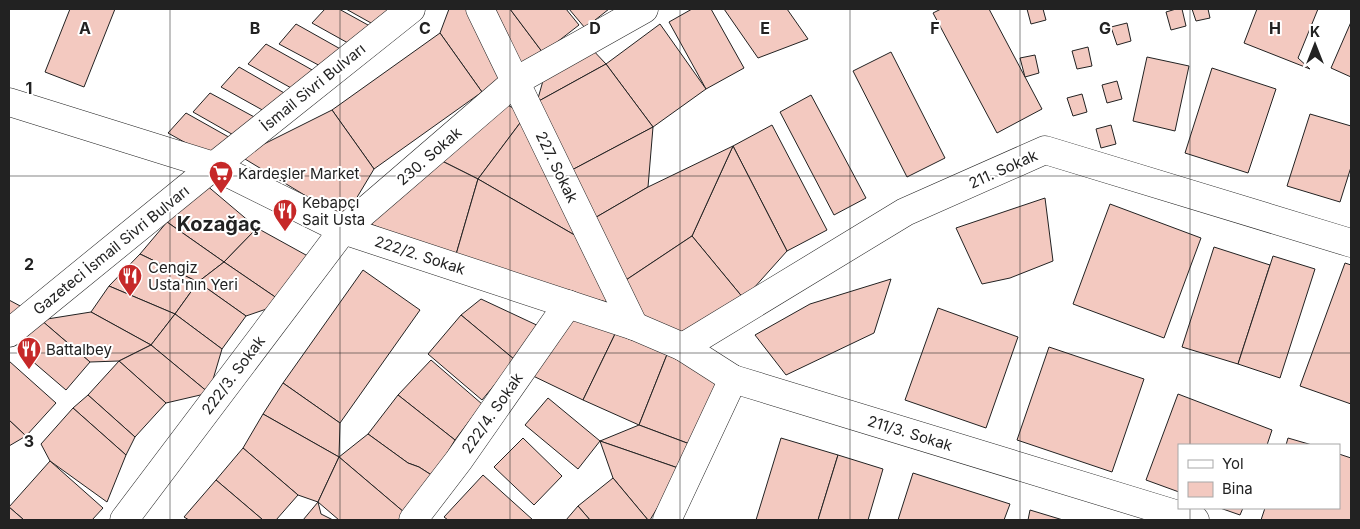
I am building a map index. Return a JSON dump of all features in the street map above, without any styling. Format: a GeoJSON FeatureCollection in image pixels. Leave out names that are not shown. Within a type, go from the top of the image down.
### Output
{"type":"FeatureCollection","features":[{"type":"Feature","properties":{"kind":"street","name":"İsmail Sivri Bulvarı"},"geometry":{"type":"LineString","coordinates":[[214,166],[411,9]]}},
{"type":"Feature","properties":{"kind":"street","name":"227. Sokak"},"geometry":{"type":"LineString","coordinates":[[480,9],[634,326]]}},
{"type":"Feature","properties":{"kind":"street","name":"230. Sokak"},"geometry":{"type":"LineString","coordinates":[[343,230],[516,81],[644,9]]}},
{"type":"Feature","properties":{"kind":"street","name":"222/2. Sokak"},"geometry":{"type":"LineString","coordinates":[[9,102],[214,166],[343,230],[634,326]]}},
{"type":"Feature","properties":{"kind":"street","name":"211. Sokak"},"geometry":{"type":"LineString","coordinates":[[682,346],[905,212],[1045,150],[1351,243]]}},
{"type":"Feature","properties":{"kind":"street","name":"Gazeteci İsmail Sivri Bulvarı"},"geometry":{"type":"LineString","coordinates":[[9,333],[214,166]]}},
{"type":"Feature","properties":{"kind":"street","name":"222/3. Sokak"},"geometry":{"type":"LineString","coordinates":[[124,520],[343,230]]}},
{"type":"Feature","properties":{"kind":"street","name":"222/4. Sokak"},"geometry":{"type":"LineString","coordinates":[[413,520],[459,460],[568,304]]}},
{"type":"Feature","properties":{"kind":"street","name":"211/3. Sokak"},"geometry":{"type":"LineString","coordinates":[[634,326],[682,346],[733,379],[1194,520]]}},
{"type":"Feature","properties":{"kind":"street"},"geometry":{"type":"LineString","coordinates":[[666,520],[733,379]]}},
{"type":"Feature","properties":{"kind":"building"},"geometry":{"type":"Polygon","coordinates":[[[70,9],[115,9],[84,87],[45,72],[70,9]]]}},
{"type":"Feature","properties":{"kind":"building"},"geometry":{"type":"Polygon","coordinates":[[[325,9],[339,9],[377,30],[357,48],[312,23],[325,9]]]}},
{"type":"Feature","properties":{"kind":"building"},"geometry":{"type":"Polygon","coordinates":[[[346,9],[399,9],[380,28],[346,9]]]}},
{"type":"Feature","properties":{"kind":"building"},"geometry":{"type":"Polygon","coordinates":[[[449,9],[468,9],[509,77],[482,92],[440,33],[449,9]]]}},
{"type":"Feature","properties":{"kind":"building"},"geometry":{"type":"Polygon","coordinates":[[[486,9],[510,9],[543,53],[517,66],[486,9]]]}},
{"type":"Feature","properties":{"kind":"building"},"geometry":{"type":"Polygon","coordinates":[[[510,9],[566,9],[579,25],[543,53],[510,9]]]}},
{"type":"Feature","properties":{"kind":"building"},"geometry":{"type":"Polygon","coordinates":[[[569,9],[609,9],[585,28],[569,9]]]}},
{"type":"Feature","properties":{"kind":"building"},"geometry":{"type":"Polygon","coordinates":[[[692,9],[711,9],[744,68],[706,89],[669,22],[692,9]]]}},
{"type":"Feature","properties":{"kind":"building"},"geometry":{"type":"Polygon","coordinates":[[[724,9],[787,9],[808,39],[758,58],[724,9]]]}},
{"type":"Feature","properties":{"kind":"building"},"geometry":{"type":"Polygon","coordinates":[[[941,9],[989,9],[1042,109],[997,133],[933,13],[941,9]]]}},
{"type":"Feature","properties":{"kind":"building"},"geometry":{"type":"Polygon","coordinates":[[[1027,9],[1043,9],[1046,20],[1031,24],[1027,9]]]}},
{"type":"Feature","properties":{"kind":"building"},"geometry":{"type":"Polygon","coordinates":[[[1182,9],[1186,26],[1171,30],[1166,12],[1182,9]]]}},
{"type":"Feature","properties":{"kind":"building"},"geometry":{"type":"Polygon","coordinates":[[[1192,9],[1208,9],[1210,18],[1196,21],[1192,9]]]}},
{"type":"Feature","properties":{"kind":"building"},"geometry":{"type":"Polygon","coordinates":[[[1257,9],[1318,9],[1298,58],[1310,69],[1244,43],[1257,9]]]}},
{"type":"Feature","properties":{"kind":"building"},"geometry":{"type":"Polygon","coordinates":[[[1351,22],[1351,77],[1331,68],[1351,22]]]}},
{"type":"Feature","properties":{"kind":"building"},"geometry":{"type":"Polygon","coordinates":[[[1127,23],[1131,41],[1117,45],[1111,27],[1127,23]]]}},
{"type":"Feature","properties":{"kind":"building"},"geometry":{"type":"Polygon","coordinates":[[[296,24],[344,51],[324,68],[279,44],[296,24]]]}},
{"type":"Feature","properties":{"kind":"building"},"geometry":{"type":"Polygon","coordinates":[[[660,24],[706,89],[653,127],[606,64],[660,24]]]}},
{"type":"Feature","properties":{"kind":"building"},"geometry":{"type":"Polygon","coordinates":[[[440,33],[482,92],[374,169],[332,110],[440,33]]]}},
{"type":"Feature","properties":{"kind":"building"},"geometry":{"type":"Polygon","coordinates":[[[266,44],[314,71],[293,89],[248,64],[266,44]]]}},
{"type":"Feature","properties":{"kind":"building"},"geometry":{"type":"Polygon","coordinates":[[[590,47],[606,64],[537,102],[546,70],[590,47]]]}},
{"type":"Feature","properties":{"kind":"building"},"geometry":{"type":"Polygon","coordinates":[[[1088,47],[1092,66],[1077,69],[1072,51],[1088,47]]]}},
{"type":"Feature","properties":{"kind":"building"},"geometry":{"type":"Polygon","coordinates":[[[891,52],[945,158],[907,177],[853,71],[891,52]]]}},
{"type":"Feature","properties":{"kind":"building"},"geometry":{"type":"Polygon","coordinates":[[[1035,55],[1039,73],[1025,77],[1020,58],[1035,55]]]}},
{"type":"Feature","properties":{"kind":"building"},"geometry":{"type":"Polygon","coordinates":[[[1147,57],[1189,66],[1175,131],[1133,121],[1147,57]]]}},
{"type":"Feature","properties":{"kind":"building"},"geometry":{"type":"Polygon","coordinates":[[[606,64],[653,127],[570,171],[537,102],[606,64]]]}},
{"type":"Feature","properties":{"kind":"building"},"geometry":{"type":"Polygon","coordinates":[[[239,67],[286,94],[266,112],[221,87],[239,67]]]}},
{"type":"Feature","properties":{"kind":"building"},"geometry":{"type":"Polygon","coordinates":[[[1212,68],[1276,89],[1248,173],[1185,153],[1212,68]]]}},
{"type":"Feature","properties":{"kind":"building"},"geometry":{"type":"Polygon","coordinates":[[[1117,81],[1122,99],[1107,103],[1102,85],[1117,81]]]}},
{"type":"Feature","properties":{"kind":"building"},"geometry":{"type":"Polygon","coordinates":[[[210,93],[258,119],[237,137],[193,112],[210,93]]]}},
{"type":"Feature","properties":{"kind":"building"},"geometry":{"type":"Polygon","coordinates":[[[1082,94],[1087,112],[1073,116],[1067,98],[1082,94]]]}},
{"type":"Feature","properties":{"kind":"building"},"geometry":{"type":"Polygon","coordinates":[[[811,95],[866,198],[834,215],[780,112],[811,95]]]}},
{"type":"Feature","properties":{"kind":"building"},"geometry":{"type":"Polygon","coordinates":[[[502,102],[526,115],[478,179],[440,160],[502,102]]]}},
{"type":"Feature","properties":{"kind":"building"},"geometry":{"type":"Polygon","coordinates":[[[332,110],[374,169],[344,219],[240,156],[332,110]]]}},
{"type":"Feature","properties":{"kind":"building"},"geometry":{"type":"Polygon","coordinates":[[[186,113],[234,140],[213,158],[168,133],[186,113]]]}},
{"type":"Feature","properties":{"kind":"building"},"geometry":{"type":"Polygon","coordinates":[[[1310,114],[1351,126],[1351,167],[1340,202],[1287,186],[1310,114]]]}},
{"type":"Feature","properties":{"kind":"building"},"geometry":{"type":"Polygon","coordinates":[[[526,115],[590,244],[478,179],[526,115]]]}},
{"type":"Feature","properties":{"kind":"building"},"geometry":{"type":"Polygon","coordinates":[[[772,125],[827,230],[787,251],[733,146],[772,125]]]}},
{"type":"Feature","properties":{"kind":"building"},"geometry":{"type":"Polygon","coordinates":[[[1111,125],[1116,144],[1101,148],[1096,129],[1111,125]]]}},
{"type":"Feature","properties":{"kind":"building"},"geometry":{"type":"Polygon","coordinates":[[[653,127],[648,187],[593,219],[570,171],[653,127]]]}},
{"type":"Feature","properties":{"kind":"building"},"geometry":{"type":"Polygon","coordinates":[[[733,146],[787,251],[744,299],[692,236],[733,146]]]}},
{"type":"Feature","properties":{"kind":"building"},"geometry":{"type":"Polygon","coordinates":[[[733,146],[692,236],[623,282],[593,219],[648,187],[733,146]]]}},
{"type":"Feature","properties":{"kind":"building"},"geometry":{"type":"Polygon","coordinates":[[[440,160],[478,179],[455,258],[368,223],[440,160]]]}},
{"type":"Feature","properties":{"kind":"building"},"geometry":{"type":"Polygon","coordinates":[[[478,179],[590,244],[611,303],[570,293],[455,258],[478,179]]]}},
{"type":"Feature","properties":{"kind":"building"},"geometry":{"type":"Polygon","coordinates":[[[205,184],[257,228],[224,262],[167,222],[205,184]]]}},
{"type":"Feature","properties":{"kind":"building"},"geometry":{"type":"Polygon","coordinates":[[[1045,198],[1053,261],[1010,278],[982,284],[956,228],[1045,198]]]}},
{"type":"Feature","properties":{"kind":"building"},"geometry":{"type":"Polygon","coordinates":[[[1110,204],[1201,238],[1164,338],[1073,304],[1110,204]]]}},
{"type":"Feature","properties":{"kind":"building"},"geometry":{"type":"Polygon","coordinates":[[[167,222],[224,262],[198,282],[140,254],[167,222]]]}},
{"type":"Feature","properties":{"kind":"building"},"geometry":{"type":"Polygon","coordinates":[[[257,228],[315,260],[284,303],[224,262],[257,228]]]}},
{"type":"Feature","properties":{"kind":"building"},"geometry":{"type":"Polygon","coordinates":[[[692,236],[744,299],[681,335],[638,322],[623,282],[692,236]]]}},
{"type":"Feature","properties":{"kind":"building"},"geometry":{"type":"Polygon","coordinates":[[[1214,247],[1270,265],[1238,364],[1182,347],[1214,247]]]}},
{"type":"Feature","properties":{"kind":"building"},"geometry":{"type":"Polygon","coordinates":[[[140,254],[198,282],[175,314],[109,286],[140,254]]]}},
{"type":"Feature","properties":{"kind":"building"},"geometry":{"type":"Polygon","coordinates":[[[1273,256],[1315,269],[1280,378],[1238,364],[1273,256]]]}},
{"type":"Feature","properties":{"kind":"building"},"geometry":{"type":"Polygon","coordinates":[[[224,262],[284,303],[246,316],[198,282],[224,262]]]}},
{"type":"Feature","properties":{"kind":"building"},"geometry":{"type":"Polygon","coordinates":[[[1345,263],[1351,265],[1351,404],[1300,386],[1345,263]]]}},
{"type":"Feature","properties":{"kind":"building"},"geometry":{"type":"Polygon","coordinates":[[[363,270],[420,310],[340,423],[283,383],[363,270]]]}},
{"type":"Feature","properties":{"kind":"building"},"geometry":{"type":"Polygon","coordinates":[[[891,279],[874,333],[786,375],[755,335],[810,304],[891,279]]]}},
{"type":"Feature","properties":{"kind":"building"},"geometry":{"type":"Polygon","coordinates":[[[198,282],[246,316],[222,349],[175,314],[198,282]]]}},
{"type":"Feature","properties":{"kind":"building"},"geometry":{"type":"Polygon","coordinates":[[[109,286],[175,314],[151,345],[91,312],[109,286]]]}},
{"type":"Feature","properties":{"kind":"building"},"geometry":{"type":"Polygon","coordinates":[[[481,299],[543,328],[515,360],[461,315],[481,299]]]}},
{"type":"Feature","properties":{"kind":"building"},"geometry":{"type":"Polygon","coordinates":[[[9,300],[24,308],[9,322],[9,300]]]}},
{"type":"Feature","properties":{"kind":"building"},"geometry":{"type":"Polygon","coordinates":[[[938,308],[1018,337],[986,428],[905,400],[938,308]]]}},
{"type":"Feature","properties":{"kind":"building"},"geometry":{"type":"Polygon","coordinates":[[[91,312],[151,345],[119,361],[90,362],[41,320],[91,312]]]}},
{"type":"Feature","properties":{"kind":"building"},"geometry":{"type":"Polygon","coordinates":[[[572,313],[616,332],[583,400],[529,374],[572,313]]]}},
{"type":"Feature","properties":{"kind":"building"},"geometry":{"type":"Polygon","coordinates":[[[175,314],[222,349],[209,393],[151,345],[175,314]]]}},
{"type":"Feature","properties":{"kind":"building"},"geometry":{"type":"Polygon","coordinates":[[[461,315],[515,360],[482,400],[428,354],[461,315]]]}},
{"type":"Feature","properties":{"kind":"building"},"geometry":{"type":"Polygon","coordinates":[[[41,320],[90,362],[66,390],[17,348],[41,320]]]}},
{"type":"Feature","properties":{"kind":"building"},"geometry":{"type":"Polygon","coordinates":[[[616,332],[668,352],[639,425],[583,400],[616,332]]]}},
{"type":"Feature","properties":{"kind":"building"},"geometry":{"type":"Polygon","coordinates":[[[151,345],[209,393],[166,403],[119,361],[151,345]]]}},
{"type":"Feature","properties":{"kind":"building"},"geometry":{"type":"Polygon","coordinates":[[[1049,347],[1144,379],[1112,472],[1017,440],[1049,347]]]}},
{"type":"Feature","properties":{"kind":"building"},"geometry":{"type":"Polygon","coordinates":[[[668,352],[726,381],[695,446],[639,425],[668,352]]]}},
{"type":"Feature","properties":{"kind":"building"},"geometry":{"type":"Polygon","coordinates":[[[431,360],[482,404],[455,440],[398,395],[431,360]]]}},
{"type":"Feature","properties":{"kind":"building"},"geometry":{"type":"Polygon","coordinates":[[[9,361],[56,403],[26,436],[9,420],[9,361]]]}},
{"type":"Feature","properties":{"kind":"building"},"geometry":{"type":"Polygon","coordinates":[[[119,361],[166,403],[135,437],[88,395],[119,361]]]}},
{"type":"Feature","properties":{"kind":"building"},"geometry":{"type":"Polygon","coordinates":[[[283,383],[340,423],[339,457],[263,414],[283,383]]]}},
{"type":"Feature","properties":{"kind":"building"},"geometry":{"type":"Polygon","coordinates":[[[1178,394],[1272,430],[1267,444],[1178,444],[1178,492],[1146,480],[1178,394]]]}},
{"type":"Feature","properties":{"kind":"building"},"geometry":{"type":"Polygon","coordinates":[[[88,395],[135,437],[126,455],[73,408],[88,395]]]}},
{"type":"Feature","properties":{"kind":"building"},"geometry":{"type":"Polygon","coordinates":[[[398,395],[455,440],[433,476],[419,467],[408,463],[368,434],[398,395]]]}},
{"type":"Feature","properties":{"kind":"building"},"geometry":{"type":"Polygon","coordinates":[[[548,398],[600,441],[578,469],[525,425],[548,398]]]}},
{"type":"Feature","properties":{"kind":"building"},"geometry":{"type":"Polygon","coordinates":[[[73,408],[126,455],[107,502],[50,461],[41,444],[73,408]]]}},
{"type":"Feature","properties":{"kind":"building"},"geometry":{"type":"Polygon","coordinates":[[[263,414],[339,457],[318,502],[298,495],[243,448],[263,414]]]}},
{"type":"Feature","properties":{"kind":"building"},"geometry":{"type":"Polygon","coordinates":[[[9,420],[26,436],[9,446],[9,420]]]}},
{"type":"Feature","properties":{"kind":"building"},"geometry":{"type":"Polygon","coordinates":[[[639,425],[695,446],[681,469],[600,441],[639,425]]]}},
{"type":"Feature","properties":{"kind":"building"},"geometry":{"type":"Polygon","coordinates":[[[368,434],[408,463],[419,467],[433,476],[405,513],[339,457],[368,434]]]}},
{"type":"Feature","properties":{"kind":"building"},"geometry":{"type":"Polygon","coordinates":[[[523,438],[562,476],[534,505],[494,467],[523,438]]]}},
{"type":"Feature","properties":{"kind":"building"},"geometry":{"type":"Polygon","coordinates":[[[781,438],[838,455],[818,520],[756,520],[781,438]]]}},
{"type":"Feature","properties":{"kind":"building"},"geometry":{"type":"Polygon","coordinates":[[[1288,438],[1309,444],[1286,444],[1288,438]]]}},
{"type":"Feature","properties":{"kind":"building"},"geometry":{"type":"Polygon","coordinates":[[[600,441],[681,469],[650,520],[648,520],[613,478],[600,441]]]}},
{"type":"Feature","properties":{"kind":"building"},"geometry":{"type":"Polygon","coordinates":[[[243,448],[298,495],[276,520],[263,520],[216,480],[243,448]]]}},
{"type":"Feature","properties":{"kind":"building"},"geometry":{"type":"Polygon","coordinates":[[[1340,454],[1351,458],[1351,520],[1261,520],[1265,509],[1340,509],[1340,454]]]}},
{"type":"Feature","properties":{"kind":"building"},"geometry":{"type":"Polygon","coordinates":[[[838,455],[883,469],[868,520],[818,520],[838,455]]]}},
{"type":"Feature","properties":{"kind":"building"},"geometry":{"type":"Polygon","coordinates":[[[339,457],[405,513],[398,520],[339,520],[318,502],[339,457]]]}},
{"type":"Feature","properties":{"kind":"building"},"geometry":{"type":"Polygon","coordinates":[[[50,461],[103,508],[92,520],[24,520],[9,507],[50,461]]]}},
{"type":"Feature","properties":{"kind":"building"},"geometry":{"type":"Polygon","coordinates":[[[913,473],[1010,504],[1004,520],[898,520],[913,473]]]}},
{"type":"Feature","properties":{"kind":"building"},"geometry":{"type":"Polygon","coordinates":[[[483,475],[533,520],[448,520],[444,517],[483,475]]]}},
{"type":"Feature","properties":{"kind":"building"},"geometry":{"type":"Polygon","coordinates":[[[613,478],[648,520],[590,520],[578,506],[613,478]]]}},
{"type":"Feature","properties":{"kind":"building"},"geometry":{"type":"Polygon","coordinates":[[[216,480],[263,520],[189,520],[184,517],[216,480]]]}},
{"type":"Feature","properties":{"kind":"building"},"geometry":{"type":"Polygon","coordinates":[[[318,502],[321,514],[333,520],[303,520],[318,502]]]}},
{"type":"Feature","properties":{"kind":"building"},"geometry":{"type":"Polygon","coordinates":[[[578,506],[590,520],[566,520],[578,506]]]}},
{"type":"Feature","properties":{"kind":"building"},"geometry":{"type":"Polygon","coordinates":[[[9,507],[24,520],[9,520],[9,507]]]}},
{"type":"Feature","properties":{"kind":"building"},"geometry":{"type":"Polygon","coordinates":[[[1223,509],[1243,509],[1240,515],[1223,509]]]}},
{"type":"Feature","properties":{"kind":"building"},"geometry":{"type":"Polygon","coordinates":[[[1030,510],[1063,520],[1028,520],[1030,510]]]}},
{"type":"Feature","properties":{"kind":"place","name":"Kardeşler Market"},"geometry":{"type":"Point","coordinates":[221,194]}},
{"type":"Feature","properties":{"kind":"place","name":"Kebapçı Sait Usta"},"geometry":{"type":"Point","coordinates":[285,232]}},
{"type":"Feature","properties":{"kind":"place","name":"Cengiz Usta'nın Yeri"},"geometry":{"type":"Point","coordinates":[130,297]}},
{"type":"Feature","properties":{"kind":"place","name":"Battalbey"},"geometry":{"type":"Point","coordinates":[29,370]}},
{"type":"Feature","properties":{"kind":"district","name":"Kozağaç"},"geometry":{"type":"Point","coordinates":[219,224]}}]}
